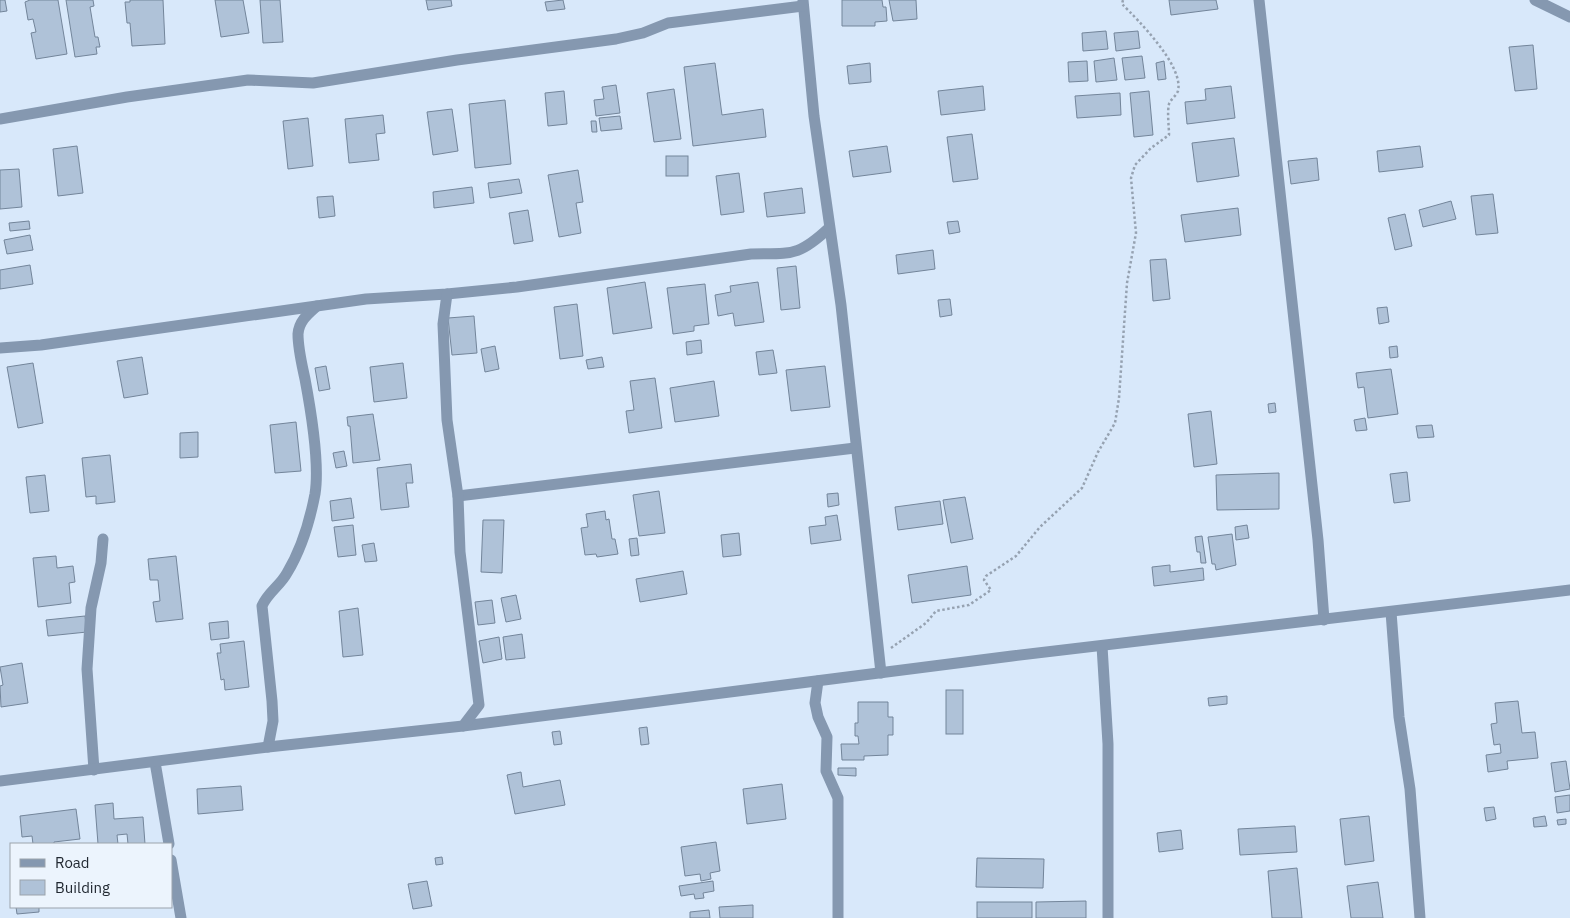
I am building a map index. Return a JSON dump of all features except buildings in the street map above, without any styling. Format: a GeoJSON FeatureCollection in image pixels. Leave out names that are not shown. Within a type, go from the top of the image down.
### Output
{"type":"FeatureCollection","features":[{"type":"Feature","properties":{"kind":"street"},"geometry":{"type":"LineString","coordinates":[[1259,0],[1318,540],[1324,620]]}},
{"type":"Feature","properties":{"kind":"street"},"geometry":{"type":"LineString","coordinates":[[1535,0],[1570,18]]}},
{"type":"Feature","properties":{"kind":"street"},"geometry":{"type":"LineString","coordinates":[[0,119],[127,97],[248,80],[313,82],[457,60],[616,40],[643,33],[668,23],[803,3],[814,116],[841,305],[855,448],[881,673]]}},
{"type":"Feature","properties":{"kind":"street"},"geometry":{"type":"LineString","coordinates":[[0,348],[41,346],[366,299],[447,294],[742,256],[794,253],[806,248],[829,228]]}},
{"type":"Feature","properties":{"kind":"street"},"geometry":{"type":"LineString","coordinates":[[447,294],[443,324],[447,420],[458,496],[460,552],[479,705],[463,726]]}},
{"type":"Feature","properties":{"kind":"street"},"geometry":{"type":"LineString","coordinates":[[268,747],[273,721],[262,606],[269,592],[286,574],[294,559],[309,518],[315,493],[316,475],[309,402],[298,333],[303,320],[317,306]]}},
{"type":"Feature","properties":{"kind":"street"},"geometry":{"type":"LineString","coordinates":[[458,496],[855,448]]}},
{"type":"Feature","properties":{"kind":"street"},"geometry":{"type":"LineString","coordinates":[[94,770],[87,669],[91,608],[104,539]]}},
{"type":"Feature","properties":{"kind":"street"},"geometry":{"type":"LineString","coordinates":[[0,782],[268,747],[463,726],[881,673],[1570,590]]}},
{"type":"Feature","properties":{"kind":"street"},"geometry":{"type":"LineString","coordinates":[[1391,612],[1399,717],[1410,789],[1420,918]]}},
{"type":"Feature","properties":{"kind":"street"},"geometry":{"type":"LineString","coordinates":[[1102,646],[1108,744],[1108,918]]}},
{"type":"Feature","properties":{"kind":"street"},"geometry":{"type":"LineString","coordinates":[[818,681],[815,703],[818,717],[827,737],[826,771],[838,798],[838,918]]}},
{"type":"Feature","properties":{"kind":"street"},"geometry":{"type":"LineString","coordinates":[[155,762],[169,843]]}},
{"type":"Feature","properties":{"kind":"street"},"geometry":{"type":"LineString","coordinates":[[172,866],[181,918]]}},
{"type":"Feature","properties":{"kind":"path"},"geometry":{"type":"LineString","coordinates":[[879,656],[926,623],[936,611],[969,605],[991,590],[984,580],[986,576],[1016,556],[1040,526],[1082,488],[1098,452],[1115,423],[1119,398],[1127,283],[1136,233],[1131,178],[1135,164],[1151,148],[1169,136],[1169,104],[1178,91],[1178,78],[1166,55],[1144,25],[1122,4],[1123,0]]}}]}
